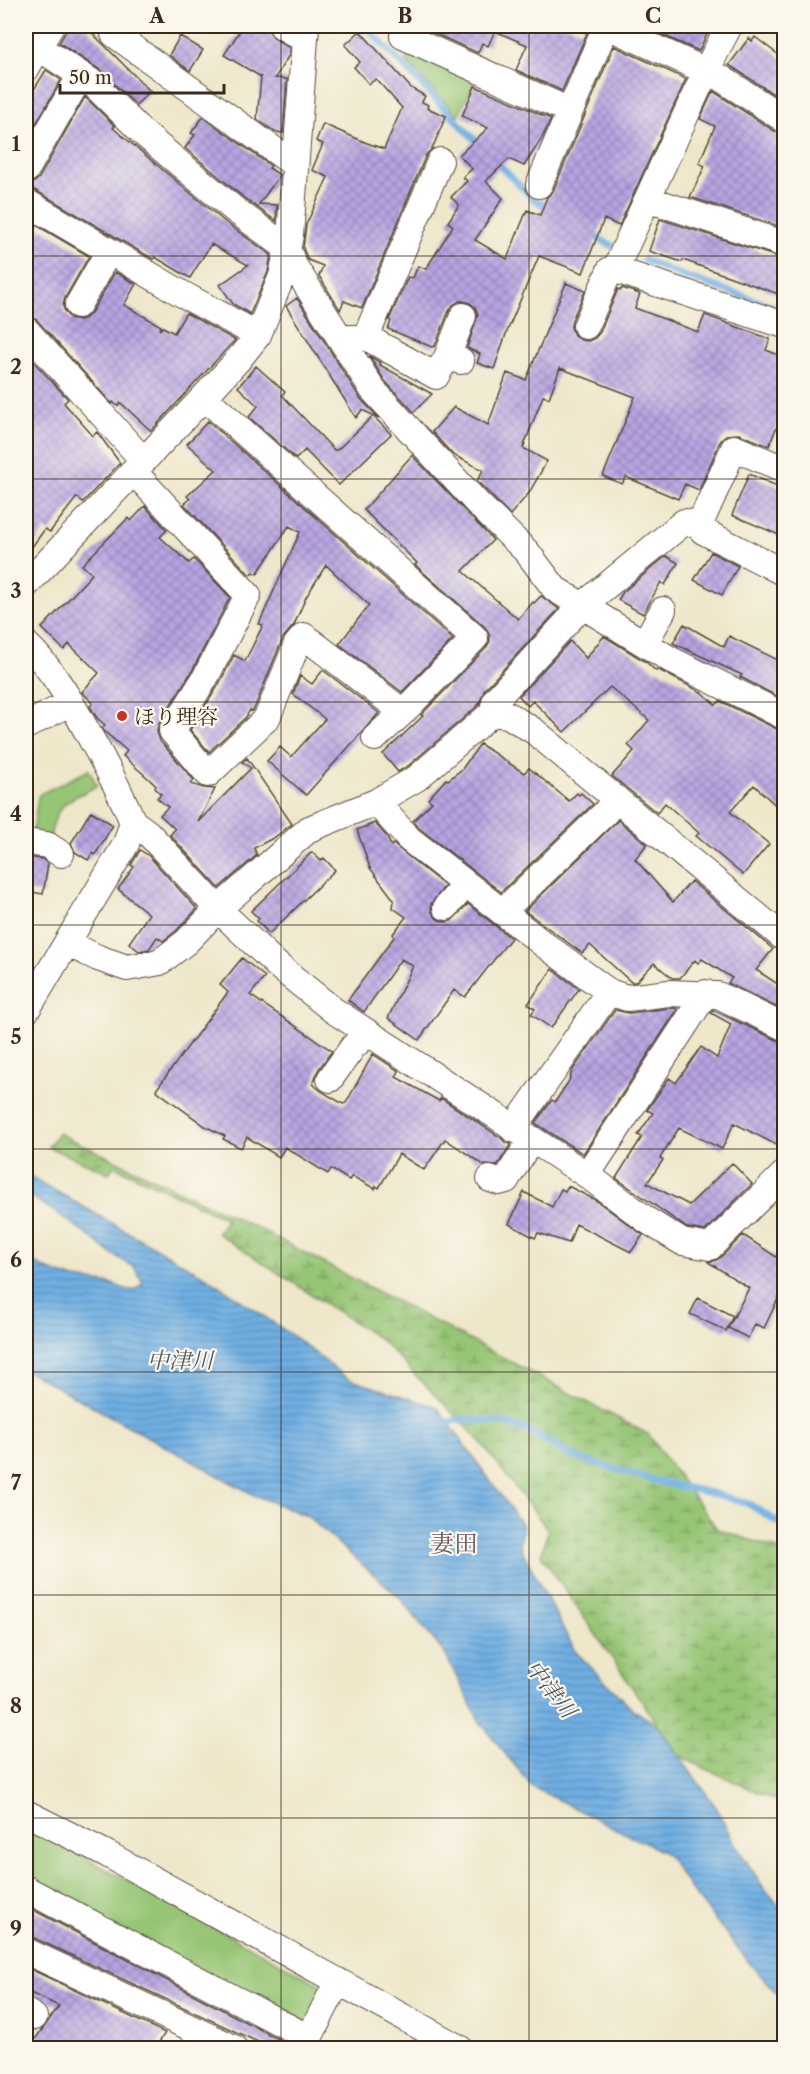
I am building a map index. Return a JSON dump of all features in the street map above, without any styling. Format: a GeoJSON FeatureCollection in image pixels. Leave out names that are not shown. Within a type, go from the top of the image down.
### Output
{"type":"FeatureCollection","features":[{"type":"Feature","properties":{"kind":"street"},"geometry":{"type":"LineString","coordinates":[[26,585],[204,397],[258,335],[282,276],[290,236],[296,165],[305,33],[282,26]]}},
{"type":"Feature","properties":{"kind":"street"},"geometry":{"type":"LineString","coordinates":[[408,26],[403,36],[570,111]]}},
{"type":"Feature","properties":{"kind":"street"},"geometry":{"type":"LineString","coordinates":[[539,185],[606,26],[716,75],[784,119]]}},
{"type":"Feature","properties":{"kind":"street"},"geometry":{"type":"LineString","coordinates":[[729,26],[619,261],[622,272],[784,325]]}},
{"type":"Feature","properties":{"kind":"street"},"geometry":{"type":"LineString","coordinates":[[114,34],[203,88],[296,165]]}},
{"type":"Feature","properties":{"kind":"street"},"geometry":{"type":"LineString","coordinates":[[36,45],[81,75],[143,133],[235,210],[287,248],[293,264],[373,390],[478,504],[526,552],[555,589],[673,661],[784,716]]}},
{"type":"Feature","properties":{"kind":"street"},"geometry":{"type":"LineString","coordinates":[[26,170],[81,75]]}},
{"type":"Feature","properties":{"kind":"street"},"geometry":{"type":"LineString","coordinates":[[366,337],[412,248],[440,161]]}},
{"type":"Feature","properties":{"kind":"street"},"geometry":{"type":"LineString","coordinates":[[648,198],[784,244]]}},
{"type":"Feature","properties":{"kind":"street"},"geometry":{"type":"LineString","coordinates":[[26,202],[184,295],[258,335]]}},
{"type":"Feature","properties":{"kind":"street"},"geometry":{"type":"LineString","coordinates":[[78,304],[108,251]]}},
{"type":"Feature","properties":{"kind":"street"},"geometry":{"type":"LineString","coordinates":[[586,326],[610,270],[620,266]]}},
{"type":"Feature","properties":{"kind":"street"},"geometry":{"type":"LineString","coordinates":[[341,339],[366,337],[436,376],[454,359],[463,316]]}},
{"type":"Feature","properties":{"kind":"street"},"geometry":{"type":"LineString","coordinates":[[26,330],[248,595],[206,678],[172,731],[208,774],[267,718],[297,644],[304,636],[403,712]]}},
{"type":"Feature","properties":{"kind":"street"},"geometry":{"type":"LineString","coordinates":[[204,397],[475,639],[375,738]]}},
{"type":"Feature","properties":{"kind":"street"},"geometry":{"type":"LineString","coordinates":[[784,469],[734,448],[700,524],[703,531],[784,573]]}},
{"type":"Feature","properties":{"kind":"street"},"geometry":{"type":"LineString","coordinates":[[67,943],[98,958],[127,968],[160,962],[186,942],[218,909],[309,829],[376,802],[417,778],[492,713],[496,699],[582,606],[684,522],[700,524]]}},
{"type":"Feature","properties":{"kind":"street"},"geometry":{"type":"LineString","coordinates":[[645,643],[663,610]]}},
{"type":"Feature","properties":{"kind":"street"},"geometry":{"type":"LineString","coordinates":[[26,644],[41,658],[71,702],[118,788],[133,822],[148,833],[218,909],[278,965],[333,1010],[522,1135],[587,1175],[682,1242],[710,1247],[784,1174]]}},
{"type":"Feature","properties":{"kind":"street"},"geometry":{"type":"LineString","coordinates":[[26,726],[71,702]]}},
{"type":"Feature","properties":{"kind":"street"},"geometry":{"type":"LineString","coordinates":[[492,713],[508,715],[534,731],[784,938]]}},
{"type":"Feature","properties":{"kind":"street"},"geometry":{"type":"LineString","coordinates":[[502,912],[605,813],[615,799]]}},
{"type":"Feature","properties":{"kind":"street"},"geometry":{"type":"LineString","coordinates":[[376,802],[409,840],[609,992],[627,998],[669,993],[718,995],[784,1027]]}},
{"type":"Feature","properties":{"kind":"street"},"geometry":{"type":"LineString","coordinates":[[26,1011],[126,844],[133,822]]}},
{"type":"Feature","properties":{"kind":"street"},"geometry":{"type":"LineString","coordinates":[[26,842],[47,845],[61,854]]}},
{"type":"Feature","properties":{"kind":"street"},"geometry":{"type":"LineString","coordinates":[[446,907],[466,884]]}},
{"type":"Feature","properties":{"kind":"street"},"geometry":{"type":"LineString","coordinates":[[490,1179],[499,1182],[506,1180],[522,1135],[609,992]]}},
{"type":"Feature","properties":{"kind":"street"},"geometry":{"type":"LineString","coordinates":[[587,1175],[671,1064],[706,993]]}},
{"type":"Feature","properties":{"kind":"street"},"geometry":{"type":"LineString","coordinates":[[330,1079],[353,1047],[368,1033]]}},
{"type":"Feature","properties":{"kind":"street"},"geometry":{"type":"LineString","coordinates":[[26,1813],[107,1854],[459,2049]]}},
{"type":"Feature","properties":{"kind":"street"},"geometry":{"type":"LineString","coordinates":[[26,1889],[308,2043],[338,1981]]}},
{"type":"Feature","properties":{"kind":"street"},"geometry":{"type":"LineString","coordinates":[[26,1951],[234,2049]]}},
{"type":"Feature","properties":{"kind":"green space"},"geometry":{"type":"Polygon","coordinates":[[[410,55],[475,82],[458,116],[405,60],[410,55]]]}},
{"type":"Feature","properties":{"kind":"green space"},"geometry":{"type":"Polygon","coordinates":[[[89,770],[97,786],[70,800],[59,810],[50,839],[32,837],[40,794],[89,770]]]}},
{"type":"Feature","properties":{"kind":"green space"},"geometry":{"type":"Polygon","coordinates":[[[58,1133],[255,1227],[648,1434],[717,1529],[784,1551],[784,1804],[680,1757],[541,1555],[548,1530],[480,1441],[381,1340],[217,1233],[227,1219],[114,1166],[109,1173],[48,1147],[58,1133]]]}},
{"type":"Feature","properties":{"kind":"green space"},"geometry":{"type":"Polygon","coordinates":[[[26,1826],[323,1986],[311,2024],[26,1884],[26,1826]]]}},
{"type":"Feature","properties":{"kind":"water","name":"中津川"},"geometry":{"type":"Polygon","coordinates":[[[26,1174],[208,1278],[293,1336],[348,1379],[437,1407],[523,1526],[520,1546],[575,1651],[632,1709],[656,1724],[716,1807],[732,1839],[761,1884],[784,1912],[784,2001],[752,1966],[689,1887],[667,1854],[532,1787],[480,1722],[445,1654],[399,1597],[307,1516],[254,1495],[26,1370],[26,1231],[34,1255],[32,1262],[46,1269],[75,1279],[113,1284],[127,1290],[135,1290],[143,1283],[134,1267],[26,1193],[26,1174]]]}},
{"type":"Feature","properties":{"kind":"building"},"geometry":{"type":"Polygon","coordinates":[[[69,26],[85,26],[150,91],[136,105],[100,70],[59,43],[69,26]]]}},
{"type":"Feature","properties":{"kind":"building"},"geometry":{"type":"Polygon","coordinates":[[[243,26],[266,26],[274,38],[289,48],[289,55],[275,78],[287,79],[283,133],[275,132],[257,119],[261,77],[224,55],[243,26]]]}},
{"type":"Feature","properties":{"kind":"building"},"geometry":{"type":"Polygon","coordinates":[[[423,26],[569,26],[587,33],[562,91],[516,70],[527,45],[495,31],[488,46],[482,43],[478,53],[422,28],[423,26]]]}},
{"type":"Feature","properties":{"kind":"building"},"geometry":{"type":"Polygon","coordinates":[[[642,26],[711,26],[699,51],[642,26]]]}},
{"type":"Feature","properties":{"kind":"building"},"geometry":{"type":"Polygon","coordinates":[[[360,31],[411,88],[425,96],[422,102],[428,105],[427,108],[446,116],[432,149],[426,155],[362,308],[344,301],[340,310],[319,276],[323,266],[308,260],[303,248],[306,225],[328,177],[312,170],[323,144],[316,141],[323,124],[384,149],[402,108],[376,79],[369,84],[354,67],[360,62],[345,45],[360,31]]]}},
{"type":"Feature","properties":{"kind":"building"},"geometry":{"type":"Polygon","coordinates":[[[180,36],[203,50],[190,71],[169,55],[180,36]]]}},
{"type":"Feature","properties":{"kind":"building"},"geometry":{"type":"Polygon","coordinates":[[[755,37],[784,59],[784,101],[729,65],[749,38],[752,41],[755,37]]]}},
{"type":"Feature","properties":{"kind":"building"},"geometry":{"type":"Polygon","coordinates":[[[614,46],[686,79],[619,226],[604,219],[583,273],[539,256],[506,334],[494,369],[477,363],[480,354],[467,348],[478,314],[475,307],[468,302],[460,301],[453,305],[435,346],[432,347],[388,329],[391,321],[389,320],[408,277],[413,278],[418,266],[426,269],[453,226],[448,222],[459,205],[451,197],[467,181],[463,177],[472,169],[459,155],[488,128],[462,116],[475,86],[551,119],[524,166],[509,159],[486,181],[503,198],[475,240],[507,259],[527,210],[540,215],[547,197],[553,191],[614,46]]]}},
{"type":"Feature","properties":{"kind":"building"},"geometry":{"type":"Polygon","coordinates":[[[46,70],[61,80],[26,141],[26,100],[31,87],[35,88],[46,70]]]}},
{"type":"Feature","properties":{"kind":"building"},"geometry":{"type":"Polygon","coordinates":[[[713,91],[776,132],[784,134],[784,228],[690,197],[705,166],[699,163],[715,126],[700,119],[713,91]]]}},
{"type":"Feature","properties":{"kind":"building"},"geometry":{"type":"Polygon","coordinates":[[[85,97],[115,126],[113,128],[225,222],[271,255],[268,272],[250,314],[233,304],[220,285],[248,265],[211,244],[190,278],[26,185],[39,178],[85,97]]]}},
{"type":"Feature","properties":{"kind":"building"},"geometry":{"type":"Polygon","coordinates":[[[203,117],[280,175],[259,204],[277,205],[276,221],[244,198],[185,148],[195,135],[191,133],[203,117]]]}},
{"type":"Feature","properties":{"kind":"building"},"geometry":{"type":"Polygon","coordinates":[[[26,219],[89,256],[65,298],[63,306],[70,318],[79,320],[91,313],[115,272],[136,284],[124,305],[161,326],[159,330],[163,327],[174,333],[186,313],[235,340],[151,431],[121,403],[117,406],[113,402],[112,404],[37,320],[26,315],[26,219]]]}},
{"type":"Feature","properties":{"kind":"building"},"geometry":{"type":"Polygon","coordinates":[[[660,219],[784,259],[784,296],[683,260],[682,262],[649,251],[660,219]]]}},
{"type":"Feature","properties":{"kind":"building"},"geometry":{"type":"Polygon","coordinates":[[[566,283],[585,291],[571,327],[574,335],[581,340],[588,341],[600,332],[618,289],[622,288],[640,294],[635,308],[698,332],[705,315],[770,339],[766,350],[784,357],[784,409],[769,446],[739,434],[726,435],[720,442],[699,490],[685,484],[678,499],[626,477],[622,484],[603,476],[635,397],[560,368],[549,398],[543,396],[523,448],[547,461],[529,493],[510,515],[477,481],[483,470],[453,455],[432,432],[454,407],[488,425],[507,373],[526,380],[566,283]]]}},
{"type":"Feature","properties":{"kind":"building"},"geometry":{"type":"Polygon","coordinates":[[[297,298],[360,398],[379,418],[362,410],[356,418],[286,306],[297,298]]]}},
{"type":"Feature","properties":{"kind":"building"},"geometry":{"type":"Polygon","coordinates":[[[369,356],[381,363],[380,365],[432,394],[414,412],[385,381],[369,356]]]}},
{"type":"Feature","properties":{"kind":"building"},"geometry":{"type":"Polygon","coordinates":[[[32,360],[68,399],[64,403],[93,436],[97,432],[120,463],[83,502],[77,497],[50,532],[45,529],[26,555],[26,366],[32,360]]]}},
{"type":"Feature","properties":{"kind":"building"},"geometry":{"type":"Polygon","coordinates":[[[256,366],[285,392],[282,395],[334,450],[337,450],[373,416],[391,434],[339,485],[305,450],[296,459],[249,417],[258,406],[238,387],[256,366]]]}},
{"type":"Feature","properties":{"kind":"building"},"geometry":{"type":"Polygon","coordinates":[[[208,421],[453,639],[402,692],[339,644],[369,605],[326,565],[306,597],[294,625],[283,638],[254,709],[250,710],[246,717],[209,752],[190,730],[218,686],[234,655],[245,661],[263,625],[259,624],[300,532],[289,526],[257,574],[253,572],[250,575],[184,504],[190,499],[187,496],[216,470],[187,444],[208,421]]]}},
{"type":"Feature","properties":{"kind":"building"},"geometry":{"type":"Polygon","coordinates":[[[412,455],[493,540],[463,571],[518,619],[541,596],[559,609],[485,689],[479,704],[408,766],[398,772],[383,754],[423,716],[421,715],[486,648],[490,641],[485,627],[415,565],[417,563],[364,510],[412,455]]]}},
{"type":"Feature","properties":{"kind":"building"},"geometry":{"type":"Polygon","coordinates":[[[749,474],[784,489],[784,537],[732,515],[749,474]]]}},
{"type":"Feature","properties":{"kind":"building"},"geometry":{"type":"Polygon","coordinates":[[[145,506],[167,530],[160,537],[189,563],[194,559],[230,597],[192,671],[159,723],[157,731],[160,741],[194,780],[191,784],[215,789],[198,822],[251,768],[242,762],[247,758],[292,824],[275,837],[254,848],[257,855],[219,888],[170,835],[175,829],[160,815],[168,807],[157,798],[161,794],[155,788],[156,786],[123,756],[127,751],[102,728],[105,725],[97,718],[90,706],[93,703],[82,692],[99,673],[69,644],[64,650],[42,628],[92,574],[82,565],[128,518],[131,521],[145,506]]]}},
{"type":"Feature","properties":{"kind":"building"},"geometry":{"type":"Polygon","coordinates":[[[711,552],[738,566],[722,595],[694,580],[711,552]]]}},
{"type":"Feature","properties":{"kind":"building"},"geometry":{"type":"Polygon","coordinates":[[[666,556],[678,563],[665,585],[661,582],[643,614],[618,600],[623,592],[666,556]]]}},
{"type":"Feature","properties":{"kind":"building"},"geometry":{"type":"Polygon","coordinates":[[[684,624],[724,647],[729,636],[784,663],[784,700],[740,677],[742,675],[673,643],[684,624]]]}},
{"type":"Feature","properties":{"kind":"building"},"geometry":{"type":"Polygon","coordinates":[[[604,636],[646,662],[656,671],[657,669],[701,692],[716,705],[720,701],[784,731],[784,813],[754,785],[730,812],[769,844],[743,875],[696,836],[699,833],[665,803],[657,813],[612,776],[634,751],[628,745],[649,720],[610,687],[564,732],[533,701],[528,706],[519,696],[570,641],[586,658],[604,636]]]}},
{"type":"Feature","properties":{"kind":"building"},"geometry":{"type":"Polygon","coordinates":[[[323,670],[379,713],[306,795],[267,761],[280,747],[291,757],[325,719],[293,694],[300,676],[312,684],[323,670]]]}},
{"type":"Feature","properties":{"kind":"building"},"geometry":{"type":"Polygon","coordinates":[[[480,744],[524,773],[529,768],[569,801],[577,793],[579,795],[581,793],[593,804],[501,892],[413,821],[432,802],[428,799],[446,779],[448,780],[462,769],[480,744]]]}},
{"type":"Feature","properties":{"kind":"building"},"geometry":{"type":"Polygon","coordinates":[[[91,811],[113,825],[95,855],[93,853],[88,860],[75,852],[71,843],[91,811]]]}},
{"type":"Feature","properties":{"kind":"building"},"geometry":{"type":"Polygon","coordinates":[[[618,820],[647,844],[635,859],[673,902],[691,881],[773,949],[756,970],[784,988],[784,1011],[728,983],[732,978],[702,959],[698,963],[695,960],[680,978],[672,978],[654,963],[636,982],[631,982],[590,945],[582,953],[525,911],[618,820]]]}},
{"type":"Feature","properties":{"kind":"building"},"geometry":{"type":"Polygon","coordinates":[[[375,823],[387,837],[391,846],[393,844],[445,886],[431,904],[432,912],[437,919],[444,922],[451,921],[468,904],[511,938],[465,997],[454,990],[419,1040],[388,1018],[413,966],[401,959],[364,1012],[348,1000],[406,917],[393,908],[394,900],[370,868],[357,830],[375,823]]]}},
{"type":"Feature","properties":{"kind":"building"},"geometry":{"type":"Polygon","coordinates":[[[140,850],[149,856],[197,909],[163,941],[157,937],[149,949],[139,951],[129,943],[149,914],[118,889],[134,867],[131,865],[140,850]]]}},
{"type":"Feature","properties":{"kind":"building"},"geometry":{"type":"Polygon","coordinates":[[[312,852],[321,861],[324,858],[335,870],[269,934],[251,911],[312,852]]]}},
{"type":"Feature","properties":{"kind":"building"},"geometry":{"type":"Polygon","coordinates":[[[26,857],[42,859],[48,864],[43,894],[26,891],[26,857]]]}},
{"type":"Feature","properties":{"kind":"building"},"geometry":{"type":"Polygon","coordinates":[[[242,958],[265,977],[250,995],[332,1051],[318,1070],[313,1084],[321,1091],[343,1104],[346,1103],[373,1054],[399,1071],[396,1077],[439,1101],[441,1098],[511,1144],[497,1166],[484,1165],[445,1139],[424,1170],[399,1154],[379,1188],[376,1186],[375,1189],[352,1176],[349,1180],[331,1169],[328,1174],[285,1147],[279,1157],[247,1137],[241,1148],[223,1139],[225,1136],[205,1126],[156,1090],[228,992],[220,985],[242,958]]]}},
{"type":"Feature","properties":{"kind":"building"},"geometry":{"type":"Polygon","coordinates":[[[552,969],[579,989],[551,1028],[531,1014],[535,1009],[528,1004],[552,969]]]}},
{"type":"Feature","properties":{"kind":"building"},"geometry":{"type":"Polygon","coordinates":[[[670,1008],[677,1010],[583,1154],[535,1123],[552,1100],[555,1102],[569,1081],[572,1071],[615,1010],[629,1013],[670,1008]]]}},
{"type":"Feature","properties":{"kind":"building"},"geometry":{"type":"Polygon","coordinates":[[[713,1010],[784,1042],[784,1149],[734,1123],[722,1149],[679,1128],[660,1158],[663,1160],[647,1183],[689,1205],[732,1163],[752,1184],[705,1231],[687,1228],[616,1178],[642,1137],[638,1135],[653,1113],[647,1110],[669,1078],[676,1083],[701,1047],[717,1058],[731,1024],[711,1013],[713,1010]]]}},
{"type":"Feature","properties":{"kind":"building"},"geometry":{"type":"Polygon","coordinates":[[[568,1186],[597,1201],[643,1235],[631,1252],[576,1224],[569,1243],[538,1233],[535,1238],[509,1224],[524,1192],[552,1207],[561,1189],[565,1191],[568,1186]]]}},
{"type":"Feature","properties":{"kind":"building"},"geometry":{"type":"Polygon","coordinates":[[[743,1235],[784,1262],[784,1301],[779,1297],[764,1328],[755,1324],[748,1338],[728,1328],[749,1288],[708,1262],[720,1258],[743,1235]]]}},
{"type":"Feature","properties":{"kind":"building"},"geometry":{"type":"Polygon","coordinates":[[[698,1298],[733,1316],[726,1331],[690,1314],[698,1298]]]}},
{"type":"Feature","properties":{"kind":"building"},"geometry":{"type":"Polygon","coordinates":[[[26,1906],[297,2049],[273,2049],[26,1936],[26,1906]]]}},
{"type":"Feature","properties":{"kind":"building"},"geometry":{"type":"Polygon","coordinates":[[[26,1967],[165,2033],[156,2047],[150,2043],[146,2049],[28,2049],[59,2006],[26,1991],[26,1967]]]}},
{"type":"Feature","properties":{"kind":"waterway"},"geometry":{"type":"LineString","coordinates":[[365,26],[481,146]]}},
{"type":"Feature","properties":{"kind":"waterway"},"geometry":{"type":"LineString","coordinates":[[495,161],[531,197],[549,209]]}},
{"type":"Feature","properties":{"kind":"waterway"},"geometry":{"type":"LineString","coordinates":[[589,234],[611,245]]}},
{"type":"Feature","properties":{"kind":"waterway"},"geometry":{"type":"LineString","coordinates":[[644,260],[784,310]]}},
{"type":"Feature","properties":{"kind":"waterway"},"geometry":{"type":"LineString","coordinates":[[440,1424],[464,1419],[499,1422],[525,1429],[577,1458],[749,1504],[784,1526]]}},
{"type":"Feature","properties":{"kind":"place","name":"ほり理容"},"geometry":{"type":"Point","coordinates":[122,716]}},
{"type":"Feature","properties":{"kind":"district","name":"妻田"},"geometry":{"type":"Point","coordinates":[454,1543]}}]}
